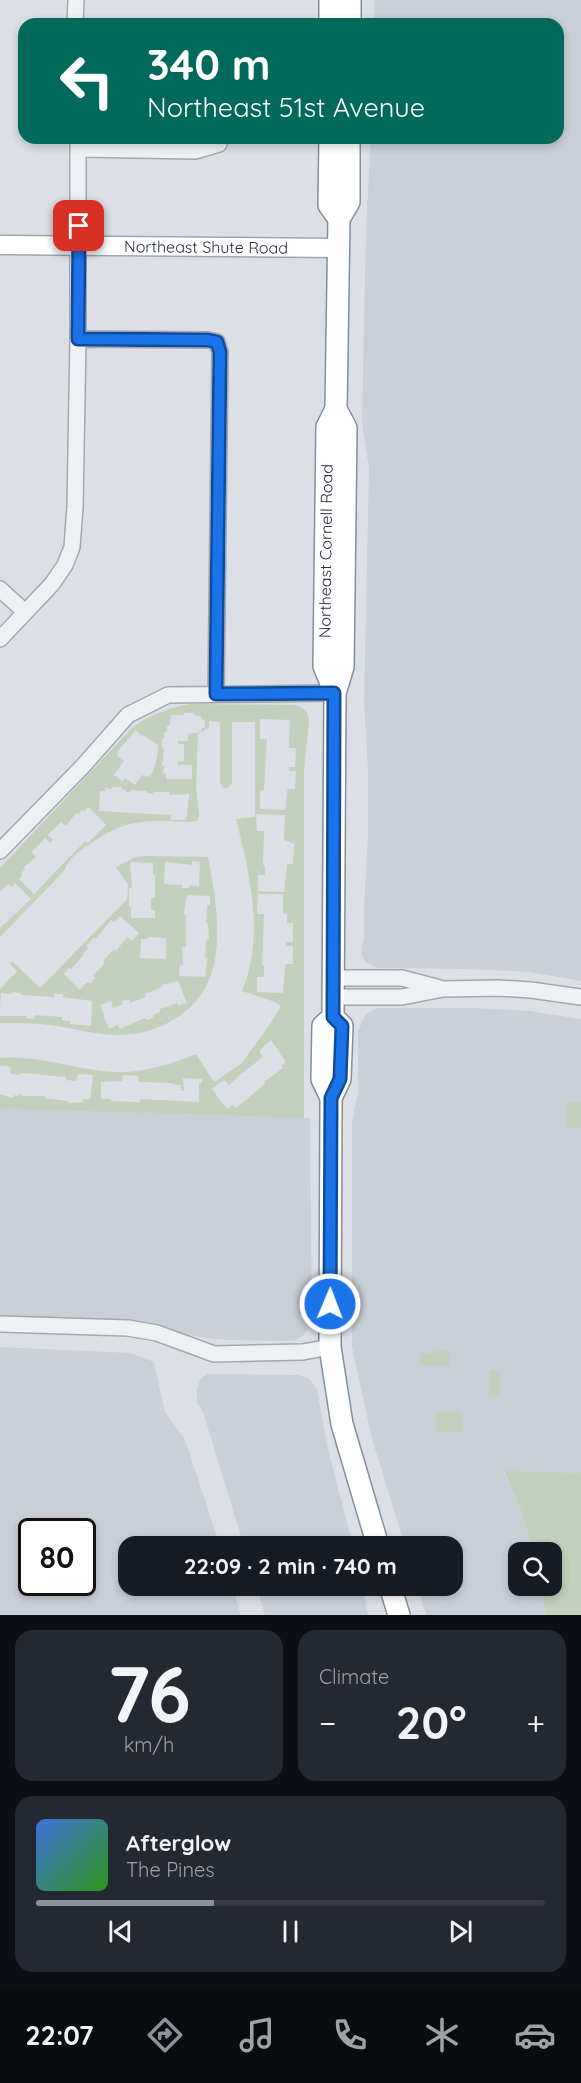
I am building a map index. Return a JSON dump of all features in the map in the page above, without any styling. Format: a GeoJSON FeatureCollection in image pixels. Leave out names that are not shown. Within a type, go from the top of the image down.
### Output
{"type":"FeatureCollection","features":[{"type":"Feature","properties":{"kind":"highway"},"geometry":{"type":"LineString","coordinates":[[330,0],[330,18]]}},
{"type":"Feature","properties":{"kind":"highway"},"geometry":{"type":"LineString","coordinates":[[350,0],[350,18]]}},
{"type":"Feature","properties":{"kind":"highway","name":"Northeast Cornell Road"},"geometry":{"type":"LineString","coordinates":[[330,144],[329,205],[339,219]]}},
{"type":"Feature","properties":{"kind":"highway","name":"Northeast Cornell Road"},"geometry":{"type":"LineString","coordinates":[[349,144],[349,202],[339,219],[338,248],[336,409],[346,428],[343,668],[334,693],[333,998],[342,1026],[340,1079],[331,1098],[330,1347],[342,1424],[375,1536]]}},
{"type":"Feature","properties":{"kind":"highway"},"geometry":{"type":"LineString","coordinates":[[393,1596],[399,1615]]}},
{"type":"Feature","properties":{"kind":"main road","name":"Northeast Shute Road"},"geometry":{"type":"LineString","coordinates":[[0,245],[338,248]]}},
{"type":"Feature","properties":{"kind":"street"},"geometry":{"type":"LineString","coordinates":[[75,0],[75,18]]}},
{"type":"Feature","properties":{"kind":"street"},"geometry":{"type":"LineString","coordinates":[[0,639],[52,584],[65,565],[72,547],[75,507],[78,339],[79,144]]}},
{"type":"Feature","properties":{"kind":"street"},"geometry":{"type":"LineString","coordinates":[[94,144],[195,151],[219,144]]}},
{"type":"Feature","properties":{"kind":"street"},"geometry":{"type":"LineString","coordinates":[[78,339],[208,340],[217,342],[221,371],[216,694]]}},
{"type":"Feature","properties":{"kind":"street"},"geometry":{"type":"LineString","coordinates":[[0,589],[25,612]]}},
{"type":"Feature","properties":{"kind":"street"},"geometry":{"type":"LineString","coordinates":[[0,851],[83,766],[128,715],[168,695],[334,693]]}},
{"type":"Feature","properties":{"kind":"street"},"geometry":{"type":"LineString","coordinates":[[333,998],[402,978],[443,989],[498,988],[581,997]]}},
{"type":"Feature","properties":{"kind":"street"},"geometry":{"type":"LineString","coordinates":[[0,1324],[143,1330],[214,1354],[303,1352],[330,1347]]}},
{"type":"Feature","properties":{"kind":"shaded area"},"geometry":{"type":"Polygon","coordinates":[[[374,0],[581,0],[581,981],[530,972],[378,968],[365,962],[362,954],[368,833],[368,770],[364,702],[369,469],[362,422],[366,228],[371,144],[564,144],[564,18],[374,18],[374,0]]]}},
{"type":"Feature","properties":{"kind":"shaded area"},"geometry":{"type":"Polygon","coordinates":[[[378,1008],[475,1008],[529,1011],[581,1019],[581,1473],[504,1472],[521,1510],[530,1542],[508,1542],[508,1596],[542,1596],[546,1615],[426,1615],[420,1596],[463,1596],[463,1536],[402,1536],[372,1439],[352,1347],[352,1122],[358,1093],[358,1031],[366,1014],[378,1008]]]}},
{"type":"Feature","properties":{"kind":"shaded area"},"geometry":{"type":"Polygon","coordinates":[[[0,1109],[310,1118],[312,1320],[304,1335],[296,1340],[286,1341],[228,1340],[198,1337],[150,1325],[0,1318],[0,1109]]]}},
{"type":"Feature","properties":{"kind":"shaded area"},"geometry":{"type":"Polygon","coordinates":[[[0,1347],[131,1353],[154,1362],[165,1412],[185,1440],[217,1536],[118,1536],[118,1596],[235,1596],[241,1615],[0,1615],[0,1347]]]}},
{"type":"Feature","properties":{"kind":"shaded area"},"geometry":{"type":"Polygon","coordinates":[[[208,1374],[298,1375],[310,1379],[317,1390],[328,1449],[350,1536],[241,1536],[203,1412],[197,1403],[197,1388],[201,1378],[208,1374]]]}},
{"type":"Feature","properties":{"kind":"shaded area"},"geometry":{"type":"Polygon","coordinates":[[[259,1596],[364,1596],[368,1615],[265,1615],[259,1596]]]}},
{"type":"Feature","properties":{"kind":"green space"},"geometry":{"type":"Polygon","coordinates":[[[192,704],[293,705],[303,708],[308,715],[304,772],[304,1118],[0,1109],[0,1094],[13,1098],[14,1095],[19,1096],[19,1093],[23,1096],[45,1096],[45,1098],[68,1101],[68,1103],[82,1102],[83,1099],[90,1099],[93,1075],[78,1074],[76,1081],[66,1080],[66,1077],[10,1074],[11,1067],[0,1066],[0,1058],[16,1057],[93,1070],[124,1072],[161,1066],[196,1054],[214,1082],[241,1064],[281,1006],[242,991],[253,949],[254,927],[250,884],[236,819],[255,817],[255,722],[232,722],[232,783],[228,788],[223,788],[220,782],[220,722],[209,721],[209,728],[198,734],[196,787],[199,816],[197,821],[135,823],[107,833],[74,856],[68,862],[65,870],[0,937],[0,928],[31,899],[15,883],[12,887],[9,884],[0,891],[0,868],[131,729],[152,716],[192,704]],[[194,713],[171,715],[170,726],[167,726],[162,739],[163,773],[166,774],[166,779],[192,779],[192,765],[178,765],[178,762],[184,761],[184,744],[178,744],[178,741],[188,741],[188,734],[201,732],[201,728],[205,728],[205,720],[194,713]],[[260,719],[260,739],[267,739],[264,790],[260,791],[260,809],[285,810],[287,791],[295,789],[296,771],[289,771],[289,767],[295,767],[296,748],[289,748],[290,720],[260,719]],[[136,730],[117,752],[118,757],[124,761],[114,775],[122,781],[125,778],[135,785],[142,775],[147,777],[151,775],[158,745],[136,730]],[[122,787],[105,788],[105,791],[100,791],[99,811],[171,815],[171,820],[185,820],[187,816],[189,794],[169,795],[169,792],[153,792],[153,794],[146,791],[126,792],[122,787]],[[88,807],[84,812],[82,810],[76,813],[66,826],[61,822],[48,835],[53,840],[50,843],[45,838],[32,852],[36,857],[24,867],[19,879],[34,894],[85,841],[88,843],[106,825],[88,807]],[[256,814],[257,831],[264,831],[265,875],[258,875],[258,891],[284,892],[287,864],[293,864],[294,844],[284,840],[285,815],[256,814]],[[258,894],[257,914],[264,914],[262,965],[264,966],[264,977],[257,977],[257,992],[283,993],[285,966],[293,964],[293,946],[286,946],[286,942],[293,942],[293,923],[287,923],[287,914],[283,913],[283,894],[258,894]],[[271,1040],[259,1051],[263,1057],[229,1085],[224,1080],[212,1089],[227,1109],[233,1105],[236,1108],[283,1068],[281,1066],[286,1062],[271,1040]],[[123,1075],[122,1081],[101,1082],[101,1099],[140,1102],[140,1099],[199,1102],[199,1083],[202,1083],[202,1079],[183,1078],[184,1091],[181,1091],[181,1085],[139,1082],[138,1076],[123,1075]]]}},
{"type":"Feature","properties":{"kind":"green space"},"geometry":{"type":"Polygon","coordinates":[[[136,857],[207,857],[209,861],[217,924],[217,946],[206,985],[195,1002],[171,1021],[157,1028],[134,1034],[109,1035],[44,1024],[0,1023],[0,1016],[26,1016],[26,1018],[34,1019],[35,1015],[62,1017],[62,1020],[70,1021],[70,1024],[91,1026],[92,1001],[63,997],[63,994],[54,994],[54,997],[21,995],[21,993],[12,992],[11,994],[1,993],[0,1007],[0,989],[17,971],[10,964],[12,961],[40,988],[127,899],[128,885],[116,867],[136,857]],[[192,861],[192,865],[165,862],[164,884],[182,885],[182,888],[189,888],[189,885],[199,886],[200,862],[192,861]],[[130,862],[132,888],[129,888],[131,918],[155,918],[155,910],[151,910],[151,898],[155,898],[153,863],[130,862]],[[187,895],[184,914],[186,915],[186,947],[182,947],[183,965],[180,965],[179,976],[205,977],[206,940],[209,939],[208,923],[206,923],[207,905],[210,905],[210,896],[187,895]],[[120,916],[114,922],[111,920],[96,939],[94,937],[86,946],[88,948],[84,955],[64,974],[80,990],[87,982],[90,984],[95,978],[93,976],[114,949],[116,951],[127,937],[132,941],[139,933],[120,916]],[[148,937],[148,939],[141,939],[140,958],[166,959],[166,938],[148,937]],[[178,981],[161,985],[162,987],[130,1003],[129,999],[122,1001],[123,1004],[113,1008],[111,1001],[100,1005],[109,1029],[118,1025],[120,1029],[145,1018],[146,1020],[153,1018],[153,1015],[160,1012],[160,1009],[177,1003],[178,1006],[187,1003],[178,981]]]}},
{"type":"Feature","properties":{"kind":"green space"},"geometry":{"type":"Polygon","coordinates":[[[567,1102],[581,1103],[581,1128],[566,1128],[567,1102]]]}},
{"type":"Feature","properties":{"kind":"green space"},"geometry":{"type":"Polygon","coordinates":[[[433,1351],[450,1351],[450,1366],[419,1365],[420,1353],[432,1353],[433,1351]]]}},
{"type":"Feature","properties":{"kind":"green space"},"geometry":{"type":"Polygon","coordinates":[[[490,1370],[500,1370],[499,1397],[489,1397],[490,1370]]]}},
{"type":"Feature","properties":{"kind":"green space"},"geometry":{"type":"Polygon","coordinates":[[[437,1412],[460,1412],[463,1415],[462,1431],[438,1433],[436,1431],[437,1412]]]}},
{"type":"Feature","properties":{"kind":"green space"},"geometry":{"type":"Polygon","coordinates":[[[504,1471],[581,1473],[581,1615],[546,1615],[542,1596],[562,1596],[562,1542],[530,1542],[521,1510],[504,1471]]]}},
{"type":"Feature","properties":{"kind":"route"},"geometry":{"type":"LineString","coordinates":[[79,226],[78,339],[208,340],[217,342],[220,352],[216,694],[334,693],[333,1017],[342,1026],[340,1079],[331,1098],[330,1304]]}}]}
